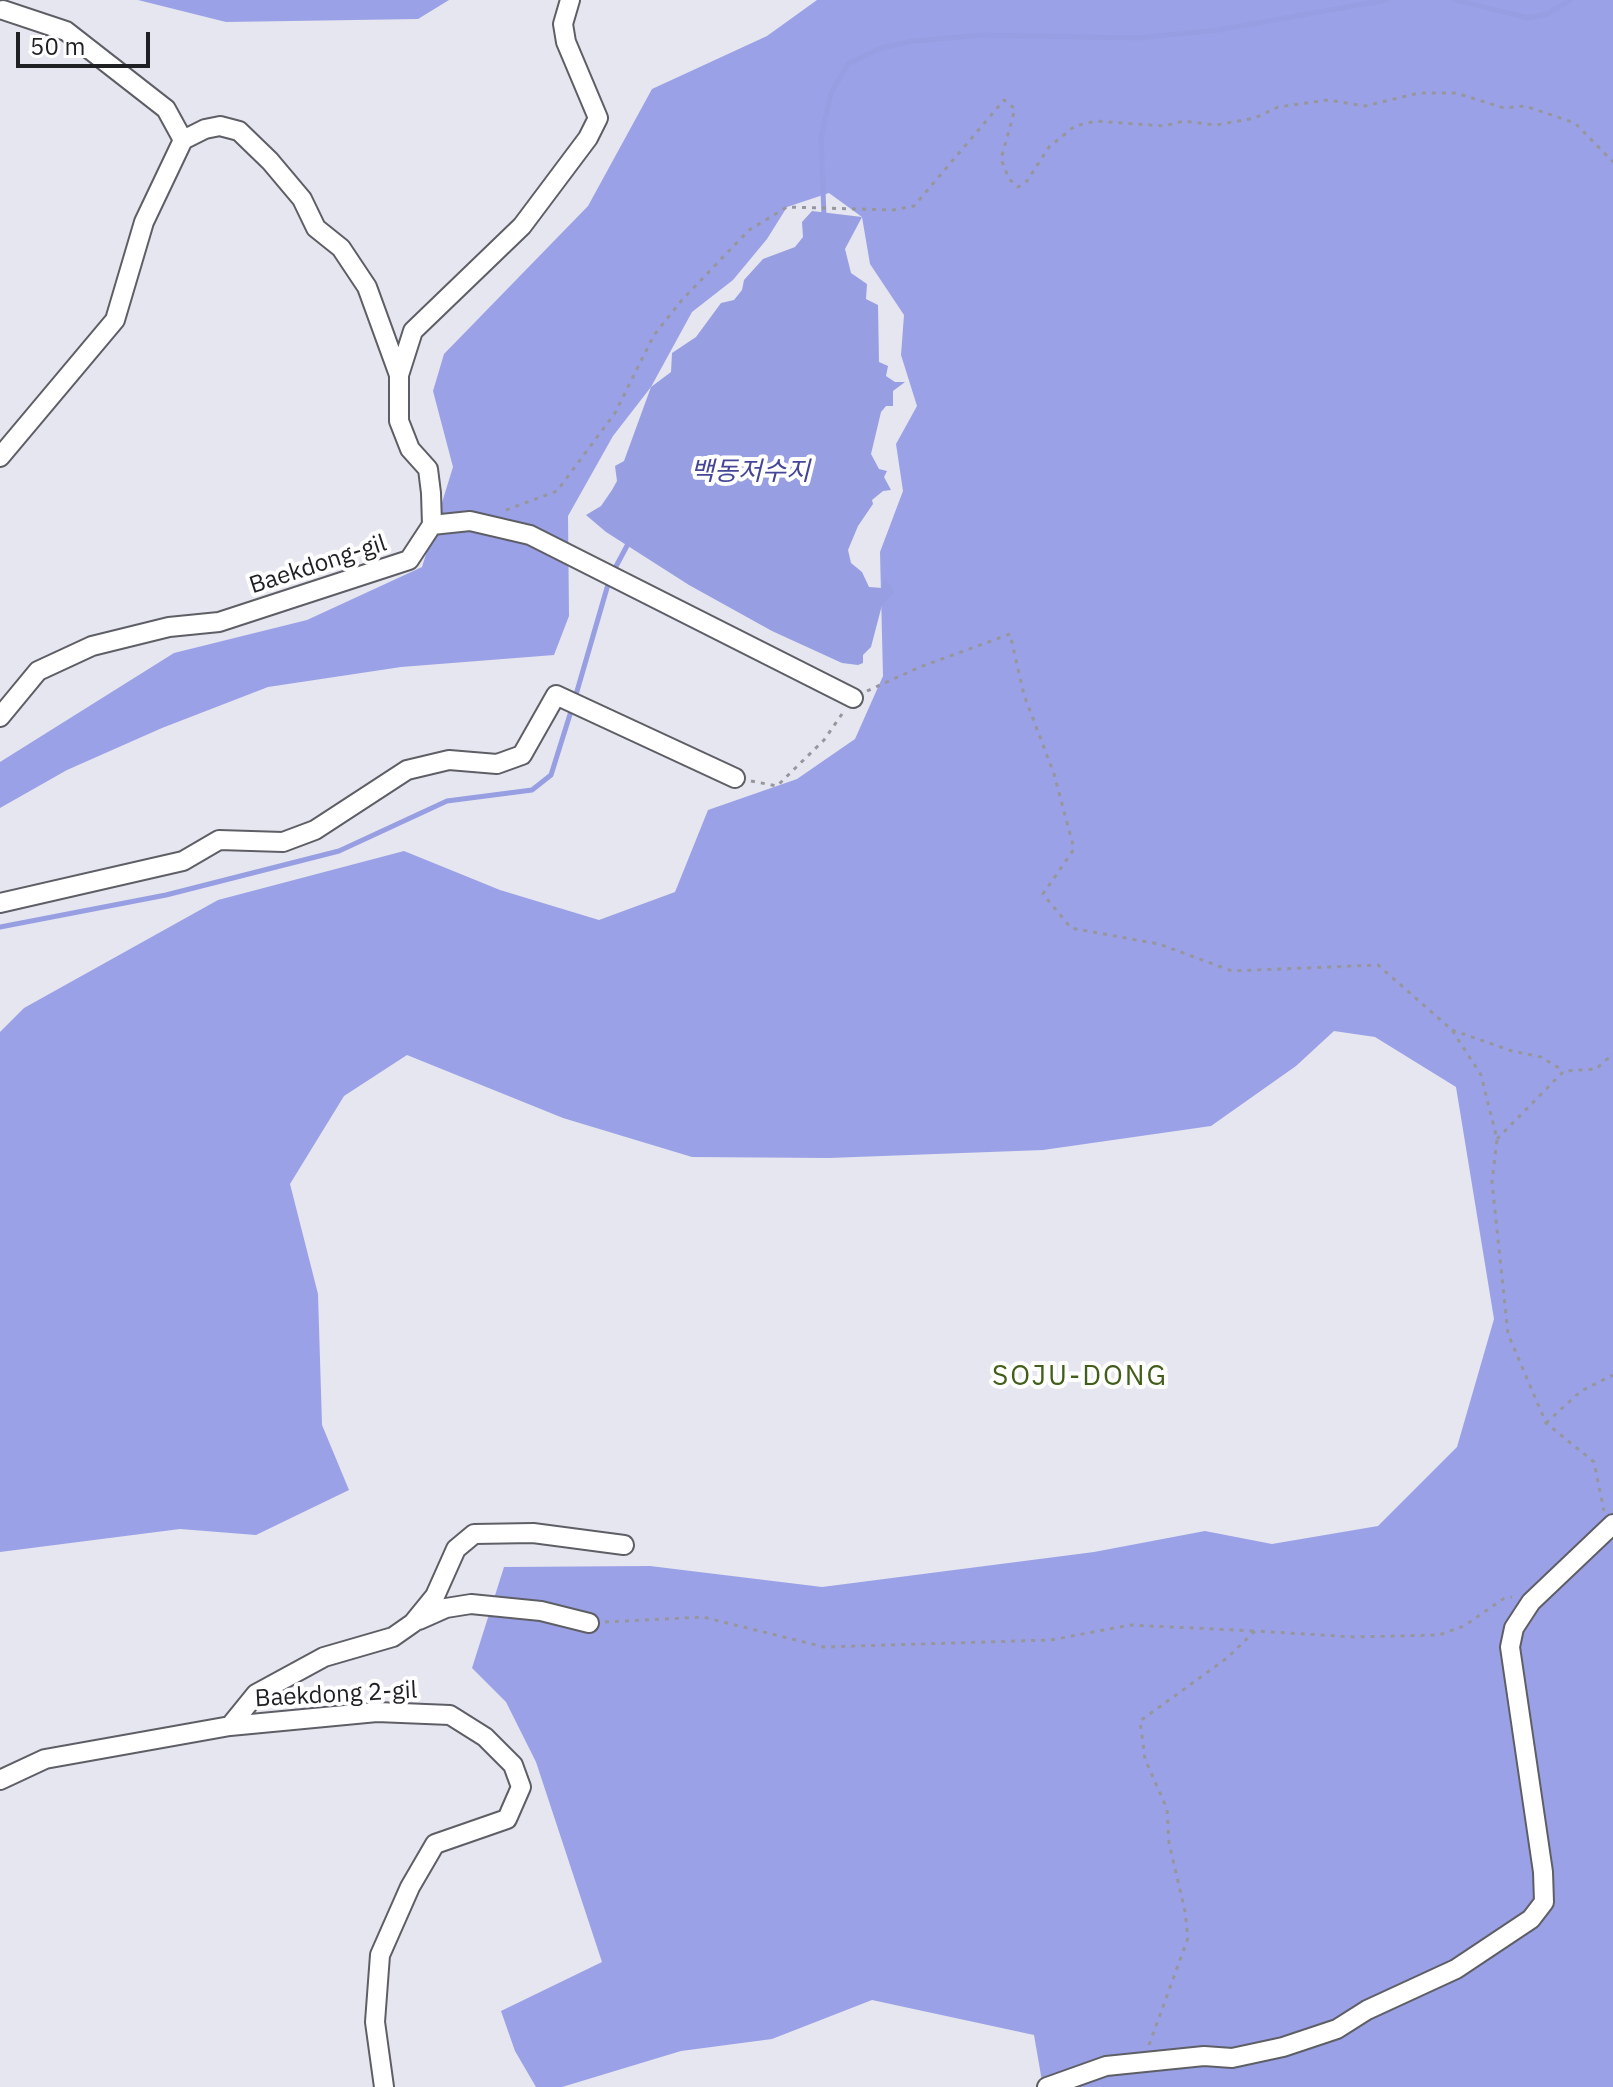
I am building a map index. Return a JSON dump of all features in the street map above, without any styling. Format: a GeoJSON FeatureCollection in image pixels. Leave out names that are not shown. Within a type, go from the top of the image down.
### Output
{"type":"FeatureCollection","features":[{"type":"Feature","properties":{"kind":"street"},"geometry":{"type":"LineString","coordinates":[[570,0],[563,24],[566,42],[598,118],[588,138],[522,226],[413,331],[399,375],[399,421],[410,449],[428,469],[432,525],[470,521],[530,535],[853,698]]}},
{"type":"Feature","properties":{"kind":"street"},"geometry":{"type":"LineString","coordinates":[[3,10],[66,31],[166,109],[183,140]]}},
{"type":"Feature","properties":{"kind":"street"},"geometry":{"type":"LineString","coordinates":[[0,457],[115,320],[144,222],[183,140],[220,126],[239,131],[270,161],[302,199],[316,228],[341,248],[367,287],[399,375]]}},
{"type":"Feature","properties":{"kind":"street","name":"Baekdong-gil"},"geometry":{"type":"LineString","coordinates":[[0,717],[38,671],[92,646],[169,627],[219,622],[314,590],[363,578],[409,560],[432,525]]}},
{"type":"Feature","properties":{"kind":"street"},"geometry":{"type":"LineString","coordinates":[[0,903],[183,861],[219,840],[283,842],[315,830],[407,770],[449,760],[497,764],[510,760],[522,755],[556,695],[735,778]]}},
{"type":"Feature","properties":{"kind":"street"},"geometry":{"type":"LineString","coordinates":[[1047,2087],[1106,2066],[1152,2060],[1232,2058],[1283,2047],[1337,2029],[1367,2010],[1456,1969],[1531,1919],[1544,1902],[1543,1872],[1510,1647],[1514,1628],[1541,1591],[1610,1527]]}},
{"type":"Feature","properties":{"kind":"street"},"geometry":{"type":"LineString","coordinates":[[413,1623],[435,1596],[456,1549],[474,1534],[533,1533],[624,1545]]}},
{"type":"Feature","properties":{"kind":"street"},"geometry":{"type":"LineString","coordinates":[[230,1726],[256,1694],[324,1657],[393,1637],[413,1623],[446,1608],[471,1604],[541,1611],[589,1623]]}},
{"type":"Feature","properties":{"kind":"street","name":"Baekdong 2-gil"},"geometry":{"type":"LineString","coordinates":[[0,1780],[45,1759],[230,1726],[377,1712],[450,1715],[485,1737],[513,1765],[521,1787],[507,1819],[435,1844],[380,1955],[375,2022],[384,2087]]}},
{"type":"Feature","properties":{"kind":"path"},"geometry":{"type":"LineString","coordinates":[[470,521],[557,491],[615,413],[654,335],[691,290],[749,230],[787,207],[893,210],[914,206],[1004,100],[1015,109],[1001,159],[1009,179],[1018,187],[1027,181],[1049,147],[1075,126],[1096,121],[1216,125],[1255,118],[1278,107],[1328,100],[1365,106],[1419,93],[1456,93],[1504,108],[1525,106],[1575,123],[1613,162]]}},
{"type":"Feature","properties":{"kind":"path"},"geometry":{"type":"LineString","coordinates":[[735,778],[777,786],[824,740],[853,698],[920,667],[1010,634],[1024,695],[1054,774],[1074,849],[1043,894],[1071,928],[1159,944],[1232,971],[1378,965],[1452,1030],[1481,1075],[1497,1139],[1492,1182],[1508,1334],[1546,1423],[1594,1462],[1610,1527]]}},
{"type":"Feature","properties":{"kind":"path"},"geometry":{"type":"LineString","coordinates":[[1452,1030],[1512,1051],[1541,1057],[1564,1071],[1596,1069],[1613,1054]]}},
{"type":"Feature","properties":{"kind":"path"},"geometry":{"type":"LineString","coordinates":[[1497,1139],[1564,1071]]}},
{"type":"Feature","properties":{"kind":"path"},"geometry":{"type":"LineString","coordinates":[[1546,1423],[1581,1391],[1613,1375]]}},
{"type":"Feature","properties":{"kind":"path"},"geometry":{"type":"LineString","coordinates":[[589,1623],[703,1617],[824,1647],[1051,1640],[1130,1625],[1354,1637],[1439,1635],[1464,1626],[1503,1599],[1541,1591]]}},
{"type":"Feature","properties":{"kind":"path"},"geometry":{"type":"LineString","coordinates":[[1152,2060],[1149,2044],[1156,2018],[1181,1964],[1188,1938],[1169,1843],[1167,1809],[1145,1759],[1140,1721],[1173,1699],[1196,1677],[1227,1658],[1255,1631]]}},
{"type":"Feature","properties":{"kind":"shaded area"},"geometry":{"type":"Polygon","coordinates":[[[138,0],[449,0],[418,19],[226,22],[138,0]]]}},
{"type":"Feature","properties":{"kind":"shaded area"},"geometry":{"type":"Polygon","coordinates":[[[817,0],[1613,0],[1613,2087],[1043,2087],[1034,2035],[872,2000],[772,2039],[681,2051],[562,2087],[536,2087],[515,2051],[501,2011],[602,1962],[536,1762],[506,1702],[472,1668],[504,1567],[650,1566],[822,1587],[1094,1552],[1205,1531],[1272,1544],[1378,1526],[1457,1447],[1494,1319],[1456,1087],[1375,1037],[1334,1031],[1296,1066],[1211,1126],[1043,1150],[829,1158],[692,1157],[563,1118],[407,1055],[344,1096],[290,1184],[318,1294],[322,1425],[349,1490],[256,1535],[180,1529],[0,1552],[0,1032],[24,1008],[218,900],[404,851],[500,890],[599,920],[675,892],[708,810],[797,779],[855,739],[883,676],[880,552],[903,491],[896,444],[917,406],[901,355],[904,315],[870,264],[862,217],[829,193],[787,207],[767,239],[733,280],[692,312],[651,387],[613,436],[568,516],[569,616],[554,655],[401,667],[268,687],[162,728],[67,770],[0,808],[0,762],[174,653],[307,620],[422,567],[453,467],[433,391],[444,354],[588,206],[652,89],[767,36],[817,0]]]}},
{"type":"Feature","properties":{"kind":"water","name":"백동저수지"},"geometry":{"type":"Polygon","coordinates":[[[812,211],[862,217],[845,249],[851,273],[867,284],[866,299],[878,305],[879,362],[888,366],[886,376],[895,382],[905,382],[893,391],[893,406],[886,406],[881,412],[871,454],[879,469],[887,471],[884,477],[891,490],[883,491],[872,500],[873,504],[858,526],[848,550],[851,563],[862,572],[869,587],[882,588],[885,577],[894,593],[882,605],[871,647],[863,655],[863,663],[858,665],[842,663],[772,631],[689,585],[606,532],[586,515],[601,506],[617,481],[615,466],[624,461],[651,387],[671,372],[672,353],[696,337],[721,303],[734,300],[742,290],[744,280],[763,259],[795,247],[803,237],[802,222],[812,211]]]}},
{"type":"Feature","properties":{"kind":"waterway"},"geometry":{"type":"LineString","coordinates":[[824,217],[821,138],[831,93],[848,64],[881,48],[913,41],[983,35],[1137,38],[1218,30],[1386,0]]}},
{"type":"Feature","properties":{"kind":"waterway"},"geometry":{"type":"LineString","coordinates":[[1455,0],[1529,18],[1547,14],[1570,0]]}},
{"type":"Feature","properties":{"kind":"waterway"},"geometry":{"type":"LineString","coordinates":[[613,572],[629,542]]}},
{"type":"Feature","properties":{"kind":"waterway"},"geometry":{"type":"LineString","coordinates":[[575,698],[609,581]]}},
{"type":"Feature","properties":{"kind":"waterway"},"geometry":{"type":"LineString","coordinates":[[0,927],[166,895],[339,851],[447,801],[532,790],[551,775],[572,708]]}},
{"type":"Feature","properties":{"kind":"district","name":"SOJU-DONG"},"geometry":{"type":"Point","coordinates":[1080,1377]}}]}
